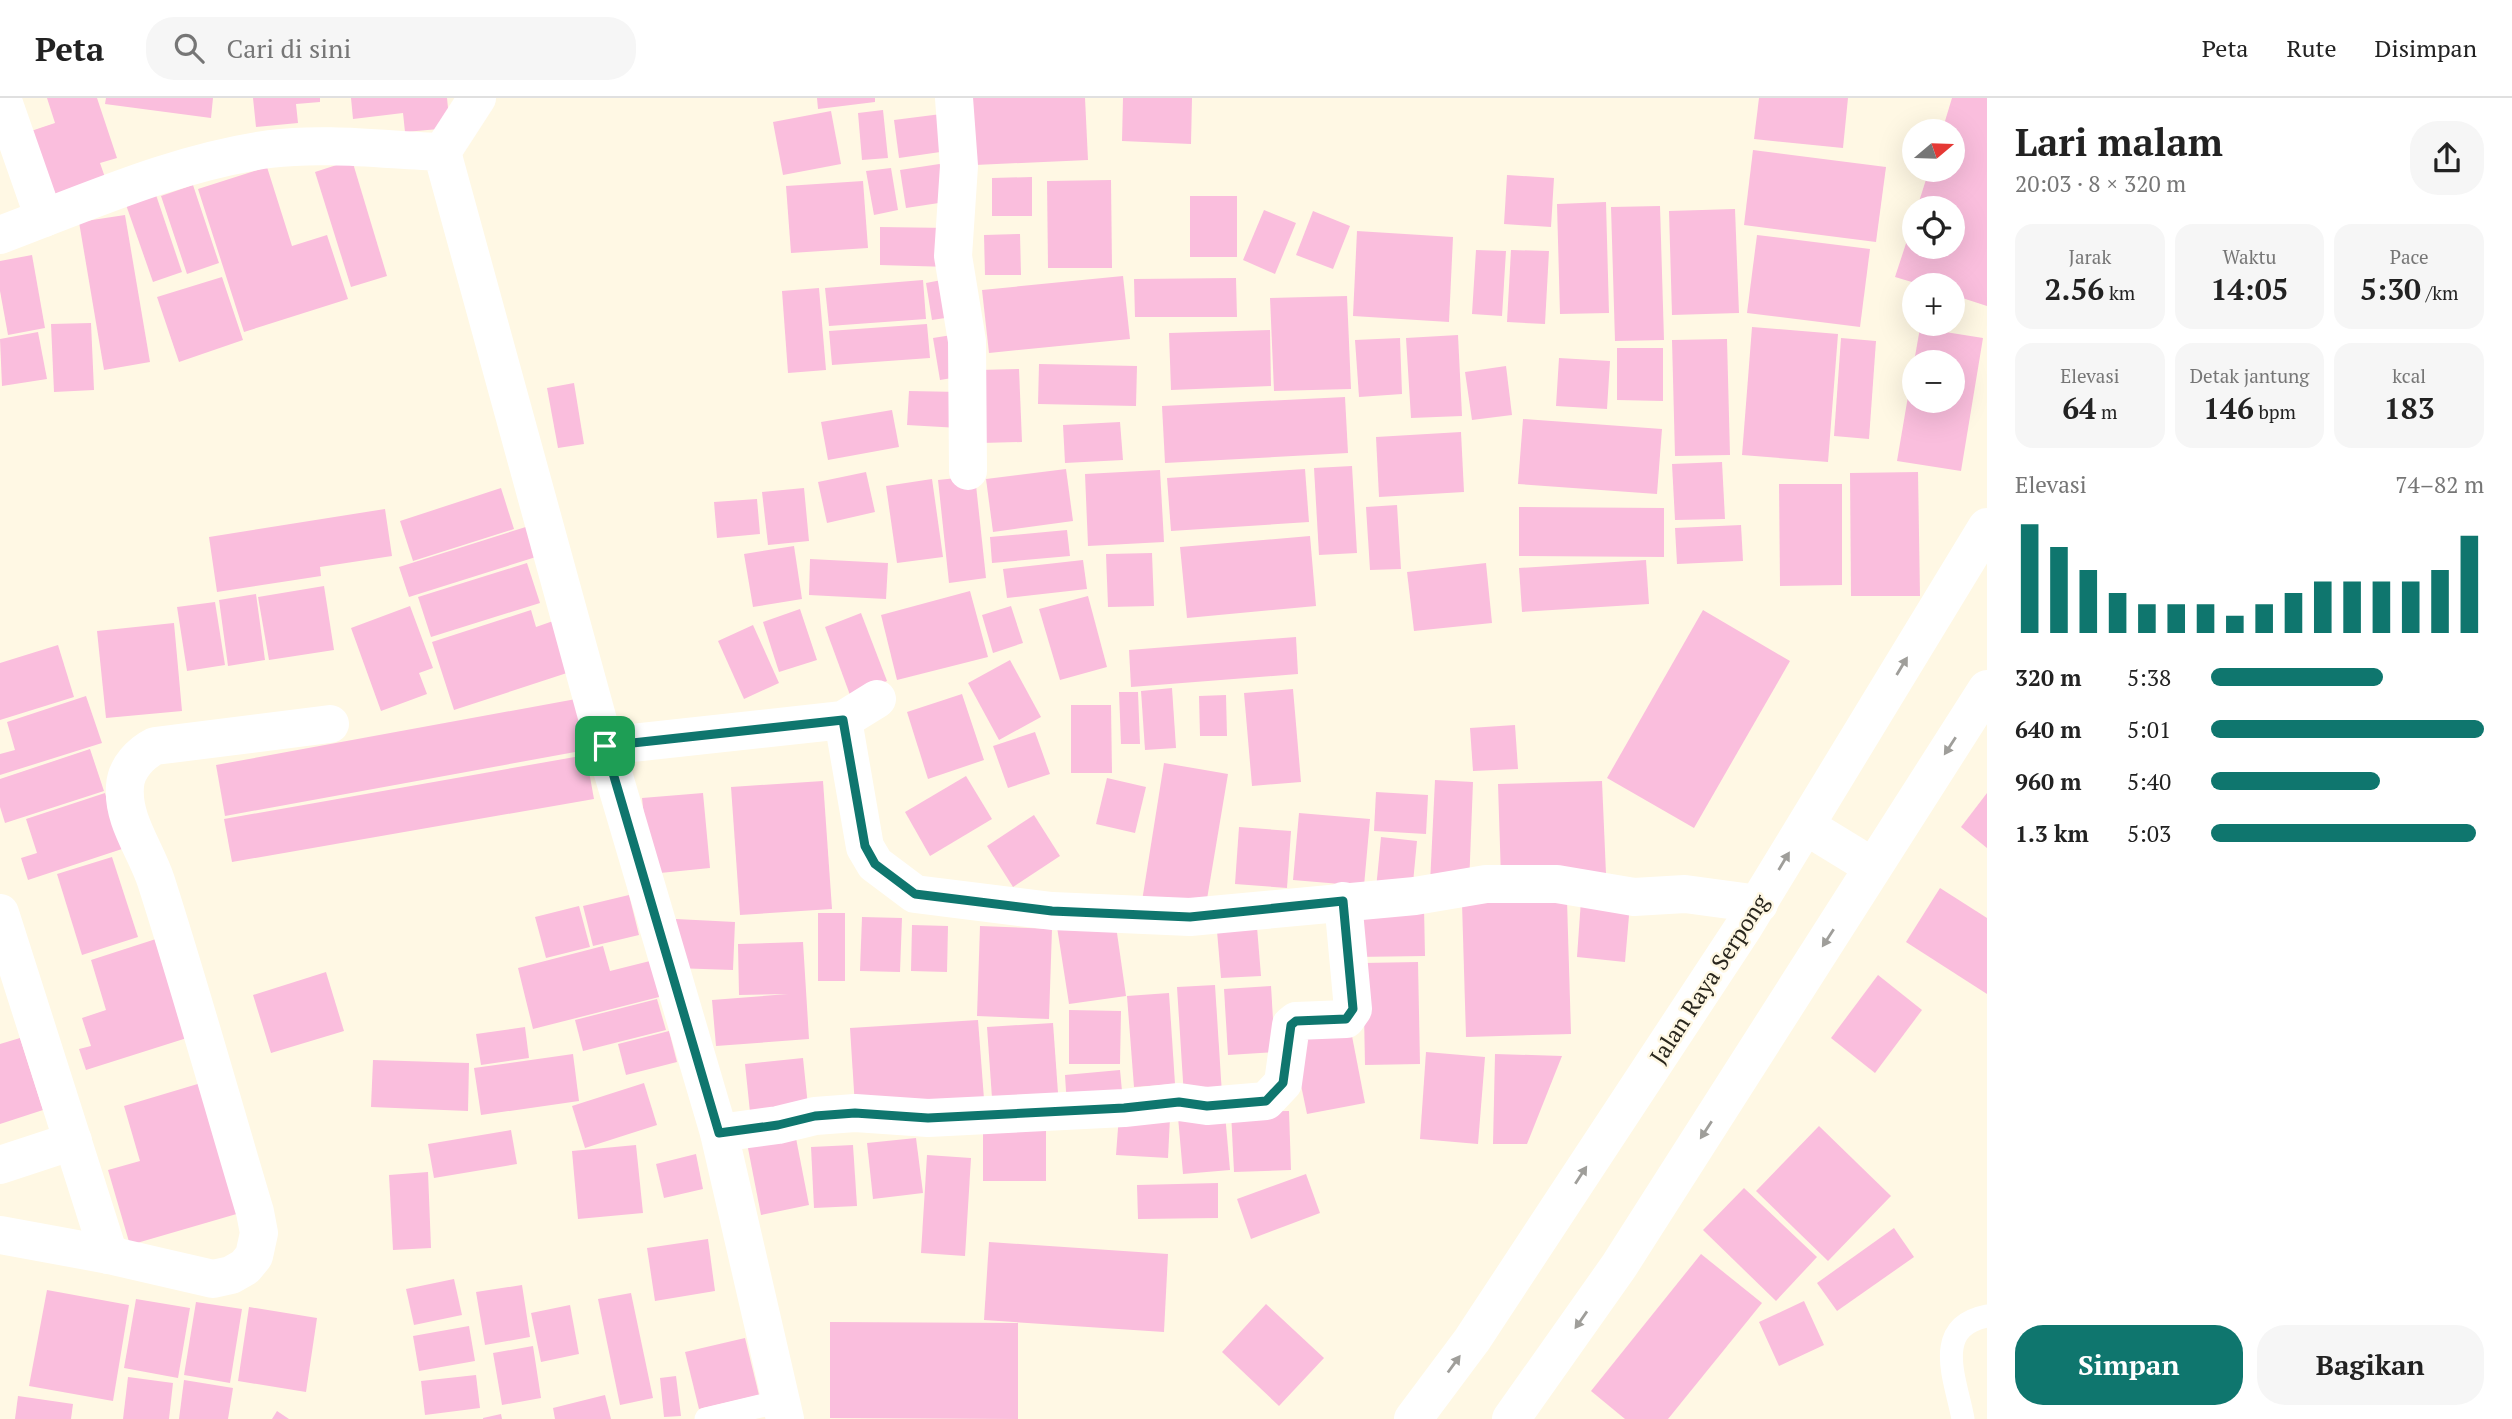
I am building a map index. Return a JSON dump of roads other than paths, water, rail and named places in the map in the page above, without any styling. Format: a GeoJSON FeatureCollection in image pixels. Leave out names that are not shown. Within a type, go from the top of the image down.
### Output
{"type":"FeatureCollection","features":[{"type":"Feature","properties":{"kind":"street"},"geometry":{"type":"LineString","coordinates":[[2,98],[44,218]]}},
{"type":"Feature","properties":{"kind":"street"},"geometry":{"type":"LineString","coordinates":[[477,98],[442,152],[605,746],[719,1133],[783,1410]]}},
{"type":"Feature","properties":{"kind":"street"},"geometry":{"type":"LineString","coordinates":[[954,98],[959,166],[953,256],[967,341],[968,471]]}},
{"type":"Feature","properties":{"kind":"street"},"geometry":{"type":"LineString","coordinates":[[0,235],[136,184],[210,161],[272,149],[320,147],[442,152]]}},
{"type":"Feature","properties":{"kind":"street","name":"Jalan Raya Serpong"},"geometry":{"type":"LineString","coordinates":[[1413,1419],[1479,1329],[1759,904],[1987,527]]}},
{"type":"Feature","properties":{"kind":"street"},"geometry":{"type":"LineString","coordinates":[[1511,1419],[1619,1266],[1987,689]]}},
{"type":"Feature","properties":{"kind":"street"},"geometry":{"type":"LineString","coordinates":[[605,746],[843,720],[877,699]]}},
{"type":"Feature","properties":{"kind":"street"},"geometry":{"type":"LineString","coordinates":[[843,720],[865,846],[875,864],[915,894],[1052,911],[1190,917],[1415,896],[1486,884],[1556,884],[1634,897],[1685,894],[1759,904]]}},
{"type":"Feature","properties":{"kind":"street"},"geometry":{"type":"LineString","coordinates":[[0,1235],[109,1255],[213,1279],[246,1268],[254,1256],[259,1233],[155,878],[128,814],[124,785],[143,752],[174,741],[330,724]]}},
{"type":"Feature","properties":{"kind":"street"},"geometry":{"type":"LineString","coordinates":[[1806,826],[1873,867]]}},
{"type":"Feature","properties":{"kind":"street"},"geometry":{"type":"LineString","coordinates":[[719,1133],[778,1125],[815,1116],[855,1113],[928,1118],[1124,1108],[1179,1102],[1207,1106],[1266,1101],[1283,1083],[1291,1025],[1296,1021],[1346,1019],[1353,1009],[1343,901]]}},
{"type":"Feature","properties":{"kind":"street"},"geometry":{"type":"LineString","coordinates":[[0,913],[109,1255]]}},
{"type":"Feature","properties":{"kind":"street"},"geometry":{"type":"LineString","coordinates":[[0,1165],[73,1141]]}},
{"type":"Feature","properties":{"kind":"lane"},"geometry":{"type":"LineString","coordinates":[[1963,1419],[1950,1352],[1952,1340],[1961,1328],[1977,1318],[1987,1316]]}},
{"type":"Feature","properties":{"kind":"lane"},"geometry":{"type":"LineString","coordinates":[[706,1419],[783,1410]]}}]}
